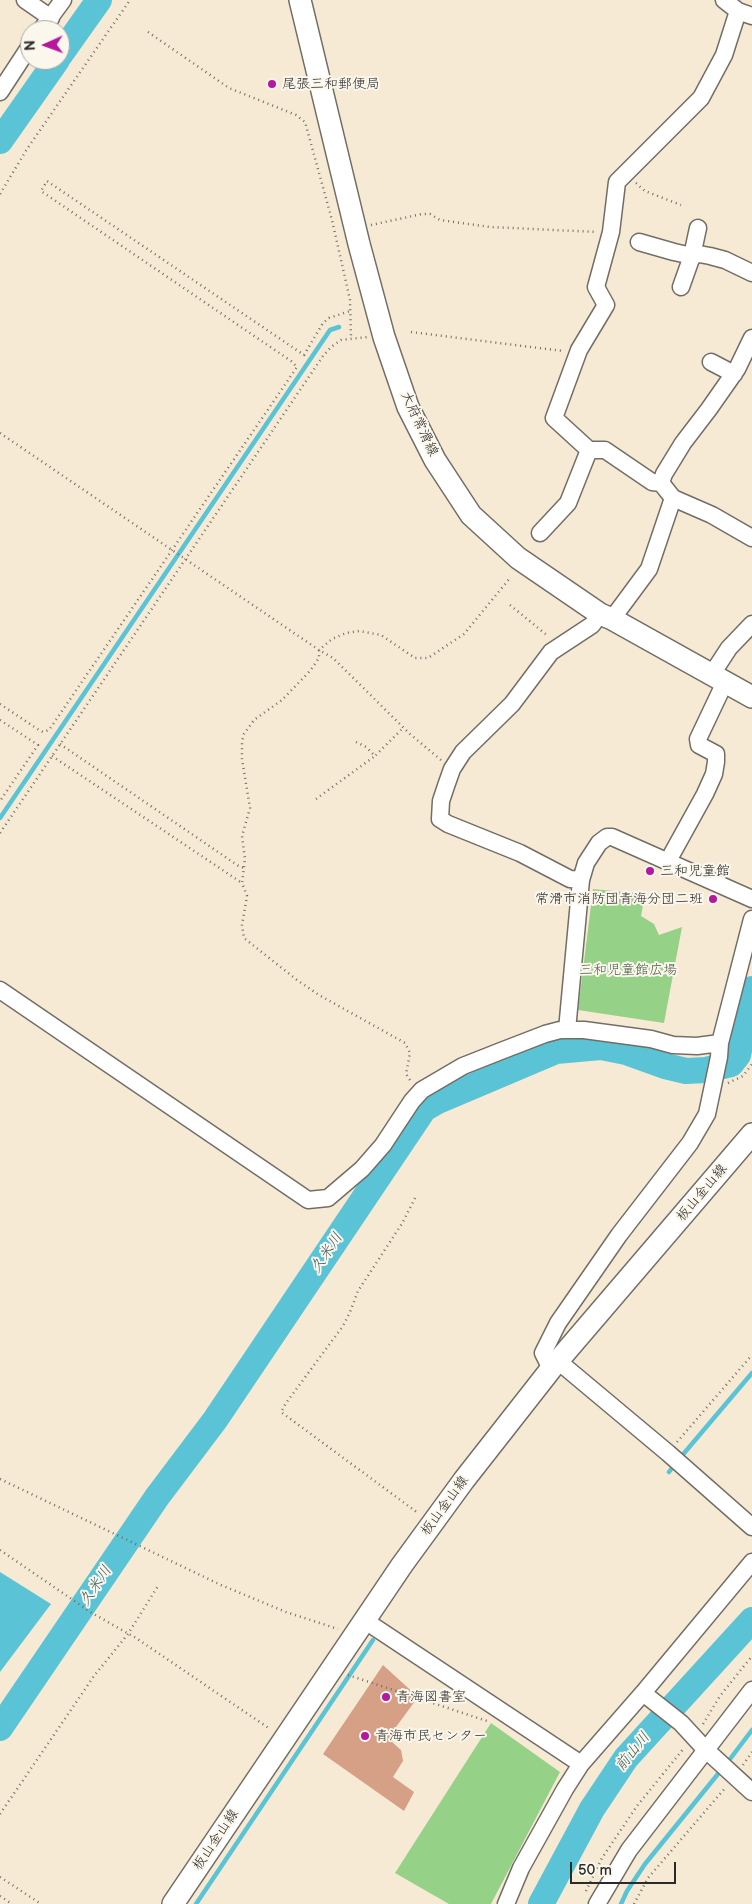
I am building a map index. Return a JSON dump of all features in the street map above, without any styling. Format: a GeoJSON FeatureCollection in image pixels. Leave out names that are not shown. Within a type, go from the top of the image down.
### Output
{"type":"FeatureCollection","features":[{"type":"Feature","properties":{"kind":"main road","name":"大府常滑線"},"geometry":{"type":"LineString","coordinates":[[300,0],[355,229],[384,337],[408,407],[434,460],[471,515],[518,558],[606,616],[752,697]]}},
{"type":"Feature","properties":{"kind":"main road","name":"板山金山線"},"geometry":{"type":"LineString","coordinates":[[173,1904],[364,1620],[432,1523],[554,1365],[752,1134]]}},
{"type":"Feature","properties":{"kind":"street"},"geometry":{"type":"LineString","coordinates":[[25,0],[42,20]]}},
{"type":"Feature","properties":{"kind":"street"},"geometry":{"type":"LineString","coordinates":[[49,20],[63,0]]}},
{"type":"Feature","properties":{"kind":"street"},"geometry":{"type":"LineString","coordinates":[[724,0],[745,14],[701,98],[617,182],[611,232],[596,287],[606,305],[578,354],[554,418],[589,450],[605,450],[652,482],[662,483],[673,498],[712,515],[752,538]]}},
{"type":"Feature","properties":{"kind":"street"},"geometry":{"type":"LineString","coordinates":[[0,92],[20,61]]}},
{"type":"Feature","properties":{"kind":"street"},"geometry":{"type":"LineString","coordinates":[[681,287],[692,256],[698,228]]}},
{"type":"Feature","properties":{"kind":"street"},"geometry":{"type":"LineString","coordinates":[[639,242],[692,256],[699,254],[725,260],[752,273]]}},
{"type":"Feature","properties":{"kind":"street"},"geometry":{"type":"LineString","coordinates":[[662,483],[664,474],[683,443],[734,374],[752,338]]}},
{"type":"Feature","properties":{"kind":"street"},"geometry":{"type":"LineString","coordinates":[[711,362],[734,374]]}},
{"type":"Feature","properties":{"kind":"street"},"geometry":{"type":"LineString","coordinates":[[540,533],[568,503],[589,450]]}},
{"type":"Feature","properties":{"kind":"street"},"geometry":{"type":"LineString","coordinates":[[581,880],[570,879],[520,853],[448,824],[440,819],[441,801],[452,769],[462,752],[519,704],[528,670],[560,645],[606,616],[649,569],[673,498]]}},
{"type":"Feature","properties":{"kind":"street"},"geometry":{"type":"LineString","coordinates":[[668,861],[714,774],[716,754],[699,746],[698,739],[729,648],[752,624]]}},
{"type":"Feature","properties":{"kind":"street"},"geometry":{"type":"LineString","coordinates":[[567,1030],[581,880],[586,863],[599,843],[607,837],[612,837],[752,899]]}},
{"type":"Feature","properties":{"kind":"street"},"geometry":{"type":"LineString","coordinates":[[752,920],[720,1043],[707,1114],[690,1143],[619,1235],[558,1323],[543,1353],[554,1365],[668,1453],[752,1526]]}},
{"type":"Feature","properties":{"kind":"street"},"geometry":{"type":"LineString","coordinates":[[0,990],[308,1200],[328,1198],[362,1169],[383,1146],[422,1090],[463,1066],[544,1034],[567,1030],[584,1030],[651,1039],[674,1045],[696,1046],[720,1043]]}},
{"type":"Feature","properties":{"kind":"street"},"geometry":{"type":"LineString","coordinates":[[506,1904],[521,1868],[581,1764],[649,1697],[752,1562]]}},
{"type":"Feature","properties":{"kind":"street"},"geometry":{"type":"LineString","coordinates":[[364,1620],[581,1764]]}},
{"type":"Feature","properties":{"kind":"street"},"geometry":{"type":"LineString","coordinates":[[590,1900],[630,1850],[700,1743],[752,1690]]}},
{"type":"Feature","properties":{"kind":"street"},"geometry":{"type":"LineString","coordinates":[[649,1697],[680,1723],[752,1792]]}},
{"type":"Feature","properties":{"kind":"path"},"geometry":{"type":"LineString","coordinates":[[0,194],[27,149],[130,0]]}},
{"type":"Feature","properties":{"kind":"path"},"geometry":{"type":"LineString","coordinates":[[148,32],[229,88],[296,115],[305,122],[332,220],[350,300],[351,338]]}},
{"type":"Feature","properties":{"kind":"path"},"geometry":{"type":"LineString","coordinates":[[626,174],[645,191],[681,205]]}},
{"type":"Feature","properties":{"kind":"path"},"geometry":{"type":"LineString","coordinates":[[0,704],[39,730],[43,732],[48,730],[297,367],[291,360],[41,191],[47,180],[304,355],[323,323],[329,318],[350,311]]}},
{"type":"Feature","properties":{"kind":"path"},"geometry":{"type":"LineString","coordinates":[[355,229],[422,214],[430,214],[440,220],[490,227],[611,232]]}},
{"type":"Feature","properties":{"kind":"path"},"geometry":{"type":"LineString","coordinates":[[411,332],[578,354]]}},
{"type":"Feature","properties":{"kind":"path"},"geometry":{"type":"LineString","coordinates":[[0,833],[186,561],[323,356],[341,340],[384,337]]}},
{"type":"Feature","properties":{"kind":"path"},"geometry":{"type":"LineString","coordinates":[[0,433],[171,551],[333,658],[403,728],[452,769]]}},
{"type":"Feature","properties":{"kind":"path"},"geometry":{"type":"LineString","coordinates":[[422,1090],[406,1074],[410,1053],[405,1043],[319,995],[244,938],[242,925],[247,896],[242,883],[245,868],[242,836],[250,808],[243,766],[242,741],[244,734],[254,720],[282,700],[310,671],[319,658],[319,650],[332,639],[346,633],[359,631],[381,635],[415,658],[428,658],[464,634],[510,578]]}},
{"type":"Feature","properties":{"kind":"path"},"geometry":{"type":"LineString","coordinates":[[510,605],[560,645]]}},
{"type":"Feature","properties":{"kind":"path"},"geometry":{"type":"LineString","coordinates":[[0,720],[38,746],[0,801]]}},
{"type":"Feature","properties":{"kind":"path"},"geometry":{"type":"LineString","coordinates":[[316,799],[375,756],[403,728]]}},
{"type":"Feature","properties":{"kind":"path"},"geometry":{"type":"LineString","coordinates":[[356,742],[366,747],[375,756]]}},
{"type":"Feature","properties":{"kind":"path"},"geometry":{"type":"LineString","coordinates":[[60,744],[240,867],[245,868]]}},
{"type":"Feature","properties":{"kind":"path"},"geometry":{"type":"LineString","coordinates":[[52,756],[242,883]]}},
{"type":"Feature","properties":{"kind":"path"},"geometry":{"type":"LineString","coordinates":[[713,1087],[720,1087],[743,1076],[752,1064]]}},
{"type":"Feature","properties":{"kind":"path"},"geometry":{"type":"LineString","coordinates":[[415,1198],[403,1222],[358,1291],[343,1326],[281,1412],[432,1523]]}},
{"type":"Feature","properties":{"kind":"path"},"geometry":{"type":"LineString","coordinates":[[668,1453],[752,1355]]}},
{"type":"Feature","properties":{"kind":"path"},"geometry":{"type":"LineString","coordinates":[[0,1479],[221,1585],[286,1612],[344,1631],[352,1638]]}},
{"type":"Feature","properties":{"kind":"path"},"geometry":{"type":"LineString","coordinates":[[0,1550],[92,1613],[128,1634],[284,1738]]}},
{"type":"Feature","properties":{"kind":"path"},"geometry":{"type":"LineString","coordinates":[[0,1814],[94,1676],[128,1634],[158,1586]]}},
{"type":"Feature","properties":{"kind":"path"},"geometry":{"type":"LineString","coordinates":[[590,1900],[602,1858],[637,1806],[677,1755],[700,1743],[720,1696],[752,1656]]}},
{"type":"Feature","properties":{"kind":"path"},"geometry":{"type":"LineString","coordinates":[[331,1669],[491,1722]]}},
{"type":"Feature","properties":{"kind":"path"},"geometry":{"type":"LineString","coordinates":[[634,1904],[648,1878],[735,1776],[752,1752]]}},
{"type":"Feature","properties":{"kind":"path"},"geometry":{"type":"LineString","coordinates":[[0,1877],[41,1904]]}},
{"type":"Feature","properties":{"kind":"path"},"geometry":{"type":"LineString","coordinates":[[0,1896],[12,1904]]}},
{"type":"Feature","properties":{"kind":"green space","name":"三和児童館広場"},"geometry":{"type":"Polygon","coordinates":[[[593,889],[645,894],[641,916],[654,924],[659,935],[682,927],[664,1023],[578,1010],[593,889]]]}},
{"type":"Feature","properties":{"kind":"green space"},"geometry":{"type":"Polygon","coordinates":[[[491,1723],[560,1772],[491,1904],[449,1904],[395,1873],[491,1723]]]}},
{"type":"Feature","properties":{"kind":"water"},"geometry":{"type":"Polygon","coordinates":[[[0,1572],[51,1604],[0,1672],[0,1572]]]}},
{"type":"Feature","properties":{"kind":"building","name":"青海市民センター"},"geometry":{"type":"Polygon","coordinates":[[[383,1665],[418,1697],[396,1727],[399,1729],[392,1742],[401,1750],[403,1761],[393,1777],[414,1792],[404,1811],[323,1754],[383,1665]]]}},
{"type":"Feature","properties":{"kind":"waterway"},"geometry":{"type":"LineString","coordinates":[[70,41],[99,0]]}},
{"type":"Feature","properties":{"kind":"waterway"},"geometry":{"type":"LineString","coordinates":[[0,141],[50,70]]}},
{"type":"Feature","properties":{"kind":"waterway"},"geometry":{"type":"LineString","coordinates":[[0,818],[330,330],[339,327]]}},
{"type":"Feature","properties":{"kind":"waterway","name":"久米川"},"geometry":{"type":"LineString","coordinates":[[0,1728],[157,1497],[215,1420],[424,1109],[438,1101],[556,1051],[601,1047],[626,1052],[665,1066],[686,1071],[706,1070],[731,1064],[738,1055],[752,989]]}},
{"type":"Feature","properties":{"kind":"waterway"},"geometry":{"type":"LineString","coordinates":[[680,1458],[752,1373]]}},
{"type":"Feature","properties":{"kind":"waterway"},"geometry":{"type":"LineString","coordinates":[[669,1472],[675,1464]]}},
{"type":"Feature","properties":{"kind":"waterway","name":"前山川"},"geometry":{"type":"LineString","coordinates":[[541,1904],[592,1809],[626,1758],[752,1620]]}},
{"type":"Feature","properties":{"kind":"waterway"},"geometry":{"type":"LineString","coordinates":[[196,1904],[373,1640]]}},
{"type":"Feature","properties":{"kind":"waterway"},"geometry":{"type":"LineString","coordinates":[[727,1763],[752,1730]]}},
{"type":"Feature","properties":{"kind":"waterway"},"geometry":{"type":"LineString","coordinates":[[621,1904],[627,1891],[645,1864],[722,1769]]}},
{"type":"Feature","properties":{"kind":"place","name":"尾張三和郵便局"},"geometry":{"type":"Point","coordinates":[272,84]}},
{"type":"Feature","properties":{"kind":"place","name":"三和児童館"},"geometry":{"type":"Point","coordinates":[650,871]}},
{"type":"Feature","properties":{"kind":"place","name":"常滑市消防団青海分団二班"},"geometry":{"type":"Point","coordinates":[713,899]}},
{"type":"Feature","properties":{"kind":"place","name":"青海図書室"},"geometry":{"type":"Point","coordinates":[386,1697]}},
{"type":"Feature","properties":{"kind":"place","name":"青海市民センター"},"geometry":{"type":"Point","coordinates":[365,1736]}}]}
